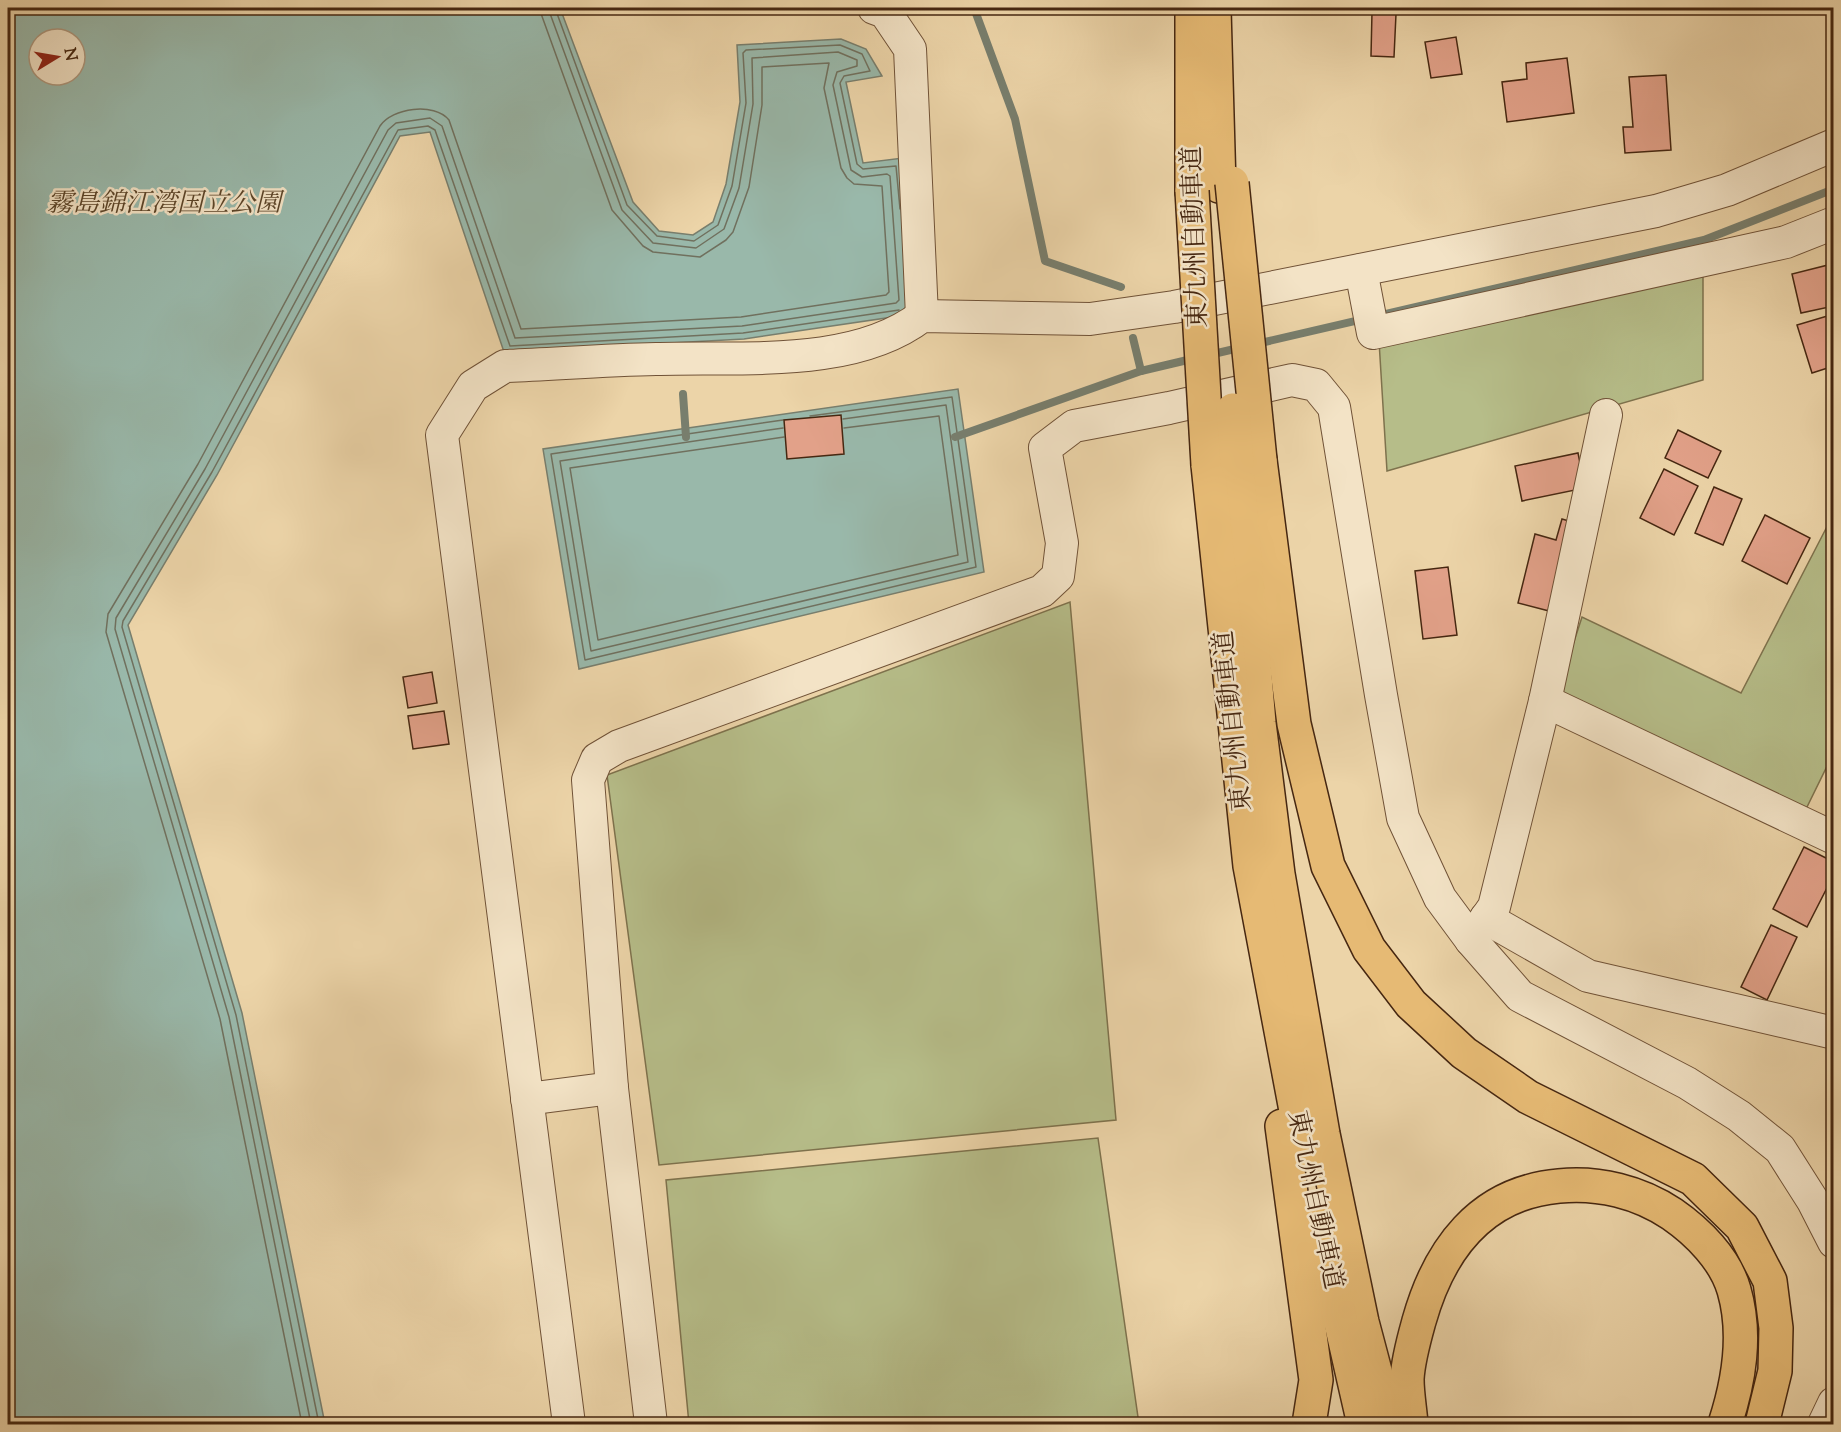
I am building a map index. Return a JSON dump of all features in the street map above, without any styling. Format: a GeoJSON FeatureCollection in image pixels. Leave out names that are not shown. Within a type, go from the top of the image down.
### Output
{"type":"FeatureCollection","features":[{"type":"Feature","properties":{"kind":"highway","name":"東九州自動車道"},"geometry":{"type":"LineString","coordinates":[[1192,8],[1214,187],[1235,462],[1259,723],[1278,874],[1323,1134],[1362,1322],[1389,1425]]}},
{"type":"Feature","properties":{"kind":"highway","name":"東九州自動車道"},"geometry":{"type":"LineString","coordinates":[[1214,8],[1214,187]]}},
{"type":"Feature","properties":{"kind":"highway"},"geometry":{"type":"LineString","coordinates":[[1214,187],[1223,8]]}},
{"type":"Feature","properties":{"kind":"highway","name":"東九州自動車道"},"geometry":{"type":"LineString","coordinates":[[1235,462],[1250,867],[1327,1264],[1364,1425]]}},
{"type":"Feature","properties":{"kind":"highway"},"geometry":{"type":"LineString","coordinates":[[1235,462],[1328,866],[1369,949],[1411,1004],[1464,1053],[1528,1097],[1694,1179],[1742,1227],[1770,1281],[1776,1328],[1775,1371],[1762,1425]]}},
{"type":"Feature","properties":{"kind":"highway"},"geometry":{"type":"LineString","coordinates":[[1250,867],[1316,1380],[1309,1425]]}},
{"type":"Feature","properties":{"kind":"highway"},"geometry":{"type":"LineString","coordinates":[[1411,1425],[1407,1379],[1415,1337],[1434,1276],[1449,1249],[1466,1228],[1507,1200],[1527,1192],[1570,1185],[1598,1186],[1631,1193],[1660,1207],[1690,1227],[1715,1254],[1734,1289],[1741,1327],[1739,1371],[1725,1425]]}},
{"type":"Feature","properties":{"kind":"street"},"geometry":{"type":"LineString","coordinates":[[874,8],[885,12],[910,48],[922,316]]}},
{"type":"Feature","properties":{"kind":"street"},"geometry":{"type":"LineString","coordinates":[[569,1425],[442,435],[473,386],[505,366],[813,355],[876,341],[902,331],[922,316],[1090,319],[1174,307],[1656,211],[1727,190],[1833,145]]}},
{"type":"Feature","properties":{"kind":"street"},"geometry":{"type":"LineString","coordinates":[[1360,270],[1373,333],[1786,242],[1833,223]]}},
{"type":"Feature","properties":{"kind":"street"},"geometry":{"type":"LineString","coordinates":[[651,1425],[612,1088],[588,780],[597,759],[619,746],[1042,591],[1058,576],[1062,543],[1045,448],[1074,426],[1169,408],[1292,380],[1316,385],[1334,407],[1403,818],[1440,898],[1479,929],[1588,976],[1833,1033]]}},
{"type":"Feature","properties":{"kind":"street"},"geometry":{"type":"LineString","coordinates":[[1479,929],[1494,907],[1545,701],[1606,415]]}},
{"type":"Feature","properties":{"kind":"street"},"geometry":{"type":"LineString","coordinates":[[1545,701],[1833,838]]}},
{"type":"Feature","properties":{"kind":"street"},"geometry":{"type":"LineString","coordinates":[[1479,929],[1520,996],[1687,1083],[1739,1116],[1780,1149],[1813,1201],[1833,1242]]}},
{"type":"Feature","properties":{"kind":"street"},"geometry":{"type":"LineString","coordinates":[[527,1099],[612,1088]]}},
{"type":"Feature","properties":{"kind":"street"},"geometry":{"type":"LineString","coordinates":[[1824,1425],[1833,1403]]}},
{"type":"Feature","properties":{"kind":"green space"},"geometry":{"type":"Polygon","coordinates":[[[1703,270],[1703,380],[1387,471],[1379,341],[1703,270]]]}},
{"type":"Feature","properties":{"kind":"green space"},"geometry":{"type":"Polygon","coordinates":[[[1833,515],[1833,754],[1806,809],[1556,697],[1582,617],[1741,693],[1833,515]]]}},
{"type":"Feature","properties":{"kind":"green space"},"geometry":{"type":"Polygon","coordinates":[[[1070,602],[1116,1120],[659,1165],[607,775],[1070,602]]]}},
{"type":"Feature","properties":{"kind":"green space"},"geometry":{"type":"Polygon","coordinates":[[[1098,1138],[1139,1424],[689,1424],[666,1180],[1098,1138]]]}},
{"type":"Feature","properties":{"kind":"water"},"geometry":{"type":"Polygon","coordinates":[[[8,8],[560,8],[633,202],[659,231],[693,235],[713,222],[726,184],[740,102],[737,45],[841,39],[866,49],[882,76],[846,82],[863,163],[903,158],[913,314],[744,339],[504,352],[430,132],[400,136],[217,475],[128,625],[242,1013],[325,1424],[8,1424],[8,8]]]}},
{"type":"Feature","properties":{"kind":"water"},"geometry":{"type":"Polygon","coordinates":[[[958,389],[984,572],[579,669],[543,449],[958,389]]]}},
{"type":"Feature","properties":{"kind":"building"},"geometry":{"type":"Polygon","coordinates":[[[1372,12],[1396,14],[1394,57],[1371,56],[1372,12]]]}},
{"type":"Feature","properties":{"kind":"building"},"geometry":{"type":"Polygon","coordinates":[[[1456,37],[1462,74],[1431,78],[1425,42],[1456,37]]]}},
{"type":"Feature","properties":{"kind":"building"},"geometry":{"type":"Polygon","coordinates":[[[1567,58],[1574,113],[1507,122],[1502,82],[1527,79],[1526,63],[1567,58]]]}},
{"type":"Feature","properties":{"kind":"building"},"geometry":{"type":"Polygon","coordinates":[[[1666,75],[1671,150],[1625,153],[1623,127],[1633,127],[1629,77],[1666,75]]]}},
{"type":"Feature","properties":{"kind":"building"},"geometry":{"type":"Polygon","coordinates":[[[1828,265],[1834,289],[1834,306],[1801,313],[1792,274],[1828,265]]]}},
{"type":"Feature","properties":{"kind":"building"},"geometry":{"type":"Polygon","coordinates":[[[1834,314],[1834,366],[1812,373],[1797,325],[1834,314]]]}},
{"type":"Feature","properties":{"kind":"building"},"geometry":{"type":"Polygon","coordinates":[[[841,415],[844,454],[787,459],[784,420],[841,415]]]}},
{"type":"Feature","properties":{"kind":"building"},"geometry":{"type":"Polygon","coordinates":[[[1678,430],[1721,451],[1708,478],[1665,458],[1678,430]]]}},
{"type":"Feature","properties":{"kind":"building"},"geometry":{"type":"Polygon","coordinates":[[[1578,453],[1585,488],[1522,501],[1515,466],[1578,453]]]}},
{"type":"Feature","properties":{"kind":"building"},"geometry":{"type":"Polygon","coordinates":[[[1664,469],[1698,486],[1674,535],[1640,518],[1664,469]]]}},
{"type":"Feature","properties":{"kind":"building"},"geometry":{"type":"Polygon","coordinates":[[[1714,487],[1742,499],[1723,545],[1695,533],[1714,487]]]}},
{"type":"Feature","properties":{"kind":"building"},"geometry":{"type":"Polygon","coordinates":[[[1765,515],[1810,538],[1787,584],[1742,561],[1765,515]]]}},
{"type":"Feature","properties":{"kind":"building"},"geometry":{"type":"Polygon","coordinates":[[[1562,519],[1576,523],[1553,612],[1518,603],[1535,534],[1556,540],[1562,519]]]}},
{"type":"Feature","properties":{"kind":"building"},"geometry":{"type":"Polygon","coordinates":[[[1448,567],[1457,635],[1423,639],[1415,571],[1448,567]]]}},
{"type":"Feature","properties":{"kind":"building"},"geometry":{"type":"Polygon","coordinates":[[[432,672],[437,703],[408,708],[403,677],[432,672]]]}},
{"type":"Feature","properties":{"kind":"building"},"geometry":{"type":"Polygon","coordinates":[[[444,711],[449,744],[413,749],[408,716],[444,711]]]}},
{"type":"Feature","properties":{"kind":"building"},"geometry":{"type":"Polygon","coordinates":[[[1804,847],[1834,862],[1834,874],[1807,927],[1773,909],[1804,847]]]}},
{"type":"Feature","properties":{"kind":"building"},"geometry":{"type":"Polygon","coordinates":[[[1771,925],[1797,937],[1767,1000],[1741,987],[1771,925]]]}},
{"type":"Feature","properties":{"kind":"waterway"},"geometry":{"type":"LineString","coordinates":[[974,8],[1015,119],[1045,261],[1121,287]]}},
{"type":"Feature","properties":{"kind":"waterway"},"geometry":{"type":"LineString","coordinates":[[1256,344],[1704,240],[1834,189]]}},
{"type":"Feature","properties":{"kind":"waterway"},"geometry":{"type":"LineString","coordinates":[[1133,338],[1141,371]]}},
{"type":"Feature","properties":{"kind":"waterway"},"geometry":{"type":"LineString","coordinates":[[1209,355],[1243,347]]}},
{"type":"Feature","properties":{"kind":"waterway"},"geometry":{"type":"LineString","coordinates":[[955,437],[1141,371],[1196,358]]}},
{"type":"Feature","properties":{"kind":"waterway"},"geometry":{"type":"LineString","coordinates":[[683,394],[686,437]]}},
{"type":"Feature","properties":{"kind":"park label","name":"霧島錦江湾国立公園"},"geometry":{"type":"Point","coordinates":[164,204]}}]}
